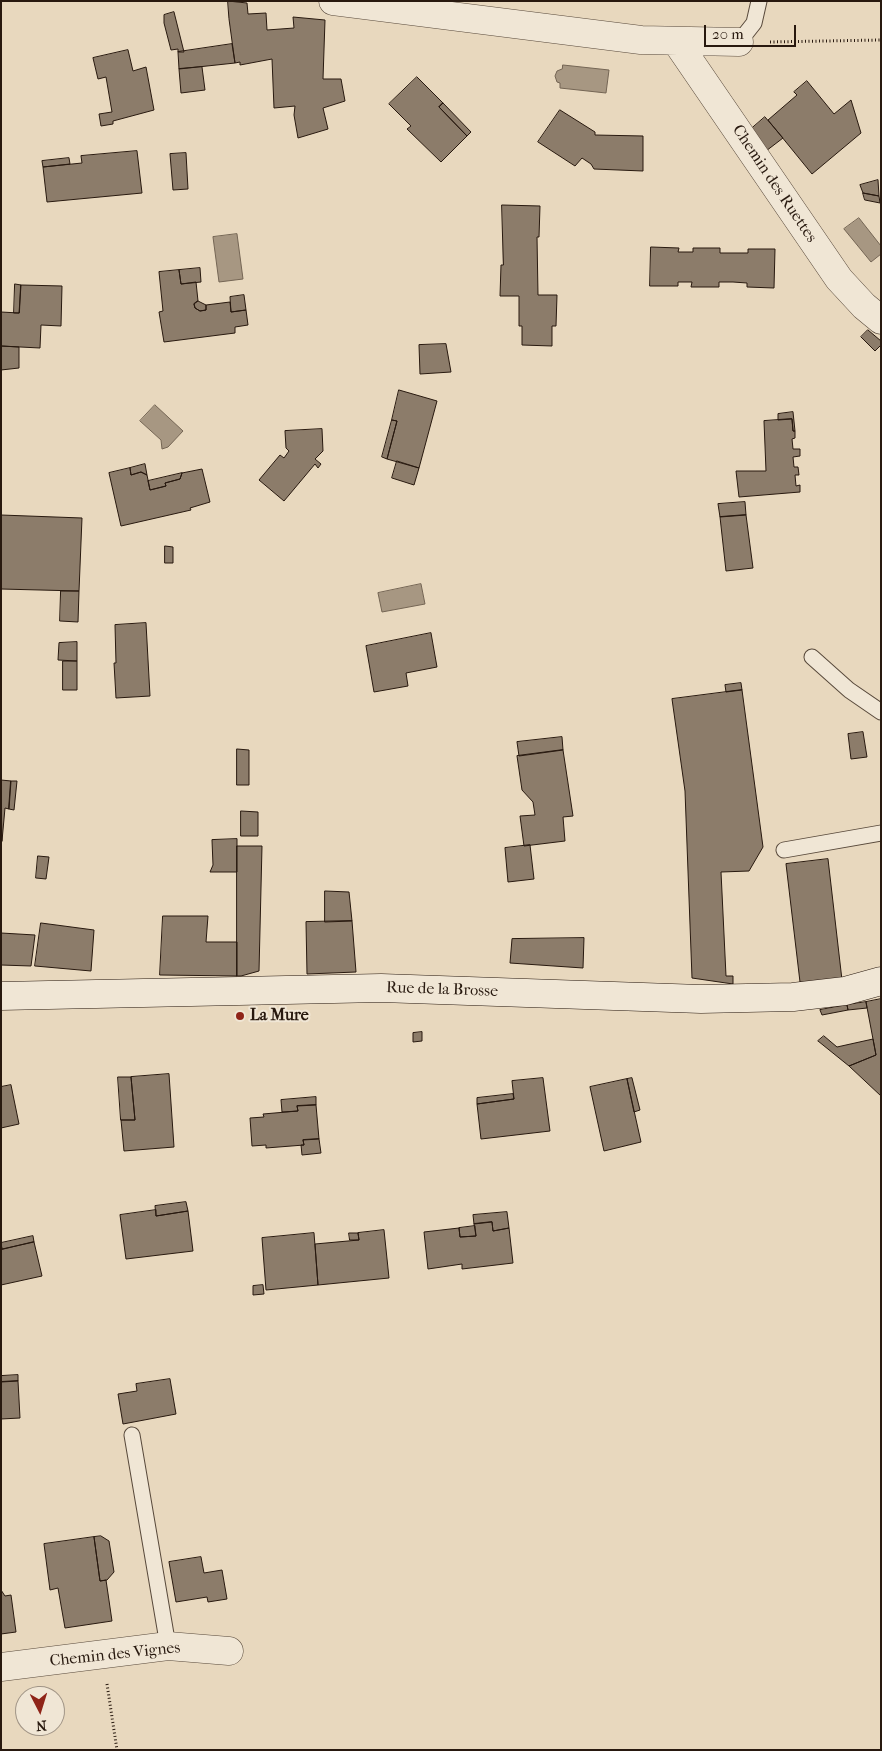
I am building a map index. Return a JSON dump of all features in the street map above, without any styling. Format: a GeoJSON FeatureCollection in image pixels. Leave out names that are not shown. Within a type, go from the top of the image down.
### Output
{"type":"FeatureCollection","features":[{"type":"Feature","properties":{"kind":"street"},"geometry":{"type":"LineString","coordinates":[[333,1],[641,40],[739,42]]}},
{"type":"Feature","properties":{"kind":"street","name":"Chemin des Ruettes"},"geometry":{"type":"LineString","coordinates":[[676,41],[839,279],[864,306],[881,320]]}},
{"type":"Feature","properties":{"kind":"street","name":"Rue de la Brosse"},"geometry":{"type":"LineString","coordinates":[[1,996],[381,988],[701,999],[793,997],[845,990],[881,981]]}},
{"type":"Feature","properties":{"kind":"street","name":"Chemin des Vignes"},"geometry":{"type":"LineString","coordinates":[[1,1667],[168,1646],[229,1651]]}},
{"type":"Feature","properties":{"kind":"lane"},"geometry":{"type":"LineString","coordinates":[[739,42],[754,23],[759,1]]}},
{"type":"Feature","properties":{"kind":"lane"},"geometry":{"type":"LineString","coordinates":[[812,657],[849,690],[881,712]]}},
{"type":"Feature","properties":{"kind":"lane"},"geometry":{"type":"LineString","coordinates":[[784,850],[881,833]]}},
{"type":"Feature","properties":{"kind":"lane"},"geometry":{"type":"LineString","coordinates":[[132,1435],[168,1646]]}},
{"type":"Feature","properties":{"kind":"path"},"geometry":{"type":"LineString","coordinates":[[739,42],[881,40]]}},
{"type":"Feature","properties":{"kind":"path"},"geometry":{"type":"LineString","coordinates":[[102,1655],[117,1750]]}},
{"type":"Feature","properties":{"kind":"shaded area"},"geometry":{"type":"Polygon","coordinates":[[[563,65],[609,70],[606,93],[560,88],[560,83],[557,82],[555,76],[557,71],[562,69],[563,65]]]}},
{"type":"Feature","properties":{"kind":"shaded area"},"geometry":{"type":"Polygon","coordinates":[[[859,218],[881,246],[881,254],[871,262],[844,229],[859,218]]]}},
{"type":"Feature","properties":{"kind":"shaded area"},"geometry":{"type":"Polygon","coordinates":[[[237,234],[243,279],[219,282],[213,237],[237,234]]]}},
{"type":"Feature","properties":{"kind":"shaded area"},"geometry":{"type":"Polygon","coordinates":[[[155,405],[183,431],[168,447],[162,449],[161,440],[140,421],[155,405]]]}},
{"type":"Feature","properties":{"kind":"shaded area"},"geometry":{"type":"Polygon","coordinates":[[[421,584],[425,604],[382,612],[378,593],[421,584]]]}},
{"type":"Feature","properties":{"kind":"building"},"geometry":{"type":"Polygon","coordinates":[[[228,1],[247,3],[248,14],[266,13],[267,30],[294,28],[293,17],[325,20],[323,79],[341,79],[345,101],[323,108],[328,129],[298,138],[294,115],[295,106],[274,108],[272,59],[240,65],[240,62],[235,63],[228,1]]]}},
{"type":"Feature","properties":{"kind":"building"},"geometry":{"type":"Polygon","coordinates":[[[174,12],[184,52],[178,52],[178,49],[171,50],[164,23],[164,15],[174,12]]]}},
{"type":"Feature","properties":{"kind":"building"},"geometry":{"type":"Polygon","coordinates":[[[232,44],[235,63],[179,69],[178,52],[232,44]]]}},
{"type":"Feature","properties":{"kind":"building"},"geometry":{"type":"Polygon","coordinates":[[[128,50],[133,71],[146,67],[154,110],[113,121],[113,124],[101,126],[99,114],[112,112],[106,77],[98,79],[93,58],[128,50]]]}},
{"type":"Feature","properties":{"kind":"building"},"geometry":{"type":"Polygon","coordinates":[[[202,67],[205,90],[181,93],[179,69],[202,67]]]}},
{"type":"Feature","properties":{"kind":"building"},"geometry":{"type":"Polygon","coordinates":[[[417,77],[443,103],[439,107],[467,136],[441,162],[407,129],[411,126],[389,104],[417,77]]]}},
{"type":"Feature","properties":{"kind":"building"},"geometry":{"type":"Polygon","coordinates":[[[807,81],[834,114],[851,100],[861,133],[812,174],[768,120],[797,95],[794,92],[807,81]]]}},
{"type":"Feature","properties":{"kind":"building"},"geometry":{"type":"Polygon","coordinates":[[[443,103],[471,132],[467,136],[439,107],[443,103]]]}},
{"type":"Feature","properties":{"kind":"building"},"geometry":{"type":"Polygon","coordinates":[[[560,110],[595,132],[595,135],[643,136],[643,171],[594,169],[591,164],[582,158],[575,166],[538,142],[560,110]]]}},
{"type":"Feature","properties":{"kind":"building"},"geometry":{"type":"Polygon","coordinates":[[[765,117],[783,138],[766,151],[750,130],[765,117]]]}},
{"type":"Feature","properties":{"kind":"building"},"geometry":{"type":"Polygon","coordinates":[[[137,151],[142,193],[47,202],[43,167],[82,163],[81,156],[137,151]]]}},
{"type":"Feature","properties":{"kind":"building"},"geometry":{"type":"Polygon","coordinates":[[[186,153],[188,189],[173,190],[170,154],[186,153]]]}},
{"type":"Feature","properties":{"kind":"building"},"geometry":{"type":"Polygon","coordinates":[[[69,158],[70,164],[43,167],[42,161],[69,158]]]}},
{"type":"Feature","properties":{"kind":"building"},"geometry":{"type":"Polygon","coordinates":[[[878,180],[879,196],[863,193],[860,185],[878,180]]]}},
{"type":"Feature","properties":{"kind":"building"},"geometry":{"type":"Polygon","coordinates":[[[863,193],[879,196],[880,203],[865,200],[863,193]]]}},
{"type":"Feature","properties":{"kind":"building"},"geometry":{"type":"Polygon","coordinates":[[[502,205],[540,206],[539,237],[537,237],[538,295],[557,295],[556,326],[552,326],[552,346],[522,345],[522,326],[519,326],[519,296],[500,296],[501,265],[503,265],[502,205]]]}},
{"type":"Feature","properties":{"kind":"building"},"geometry":{"type":"Polygon","coordinates":[[[651,247],[679,248],[678,252],[693,252],[693,248],[720,248],[720,253],[748,253],[748,249],[775,249],[774,288],[747,287],[747,283],[733,282],[719,282],[719,287],[691,287],[692,282],[678,282],[678,286],[650,286],[651,247]]]}},
{"type":"Feature","properties":{"kind":"building"},"geometry":{"type":"Polygon","coordinates":[[[200,268],[201,282],[181,284],[179,270],[200,268]]]}},
{"type":"Feature","properties":{"kind":"building"},"geometry":{"type":"Polygon","coordinates":[[[179,270],[181,284],[196,282],[198,301],[194,304],[195,308],[200,311],[206,310],[206,305],[230,302],[231,312],[246,310],[248,325],[235,327],[235,333],[164,342],[159,312],[163,311],[159,272],[179,270]]]}},
{"type":"Feature","properties":{"kind":"building"},"geometry":{"type":"Polygon","coordinates":[[[15,284],[21,285],[19,313],[14,313],[15,284]]]}},
{"type":"Feature","properties":{"kind":"building"},"geometry":{"type":"Polygon","coordinates":[[[21,285],[62,286],[61,326],[41,325],[40,348],[1,346],[1,312],[19,313],[21,285]]]}},
{"type":"Feature","properties":{"kind":"building"},"geometry":{"type":"Polygon","coordinates":[[[244,295],[246,310],[231,312],[230,297],[244,295]]]}},
{"type":"Feature","properties":{"kind":"building"},"geometry":{"type":"Polygon","coordinates":[[[198,301],[206,305],[206,310],[200,311],[195,308],[194,304],[198,301]]]}},
{"type":"Feature","properties":{"kind":"building"},"geometry":{"type":"Polygon","coordinates":[[[868,330],[881,341],[881,345],[875,351],[861,337],[868,330]]]}},
{"type":"Feature","properties":{"kind":"building"},"geometry":{"type":"Polygon","coordinates":[[[446,344],[451,372],[420,374],[419,345],[446,344]]]}},
{"type":"Feature","properties":{"kind":"building"},"geometry":{"type":"Polygon","coordinates":[[[1,346],[19,347],[19,368],[1,370],[1,346]]]}},
{"type":"Feature","properties":{"kind":"building"},"geometry":{"type":"Polygon","coordinates":[[[399,390],[437,401],[419,468],[387,459],[397,421],[392,420],[399,390]]]}},
{"type":"Feature","properties":{"kind":"building"},"geometry":{"type":"Polygon","coordinates":[[[793,412],[795,431],[793,431],[792,419],[778,420],[778,414],[793,412]]]}},
{"type":"Feature","properties":{"kind":"building"},"geometry":{"type":"Polygon","coordinates":[[[792,419],[793,431],[795,431],[795,438],[792,439],[793,449],[800,449],[800,456],[793,457],[794,467],[798,467],[799,475],[795,475],[796,486],[800,485],[800,492],[739,497],[736,471],[766,471],[764,421],[792,419]]]}},
{"type":"Feature","properties":{"kind":"building"},"geometry":{"type":"Polygon","coordinates":[[[392,420],[397,421],[387,459],[382,457],[392,420]]]}},
{"type":"Feature","properties":{"kind":"building"},"geometry":{"type":"Polygon","coordinates":[[[322,429],[323,451],[315,459],[321,464],[318,468],[315,464],[284,501],[259,480],[280,455],[284,458],[289,451],[286,448],[285,431],[322,429]]]}},
{"type":"Feature","properties":{"kind":"building"},"geometry":{"type":"Polygon","coordinates":[[[397,461],[419,468],[414,485],[392,478],[397,461]]]}},
{"type":"Feature","properties":{"kind":"building"},"geometry":{"type":"Polygon","coordinates":[[[145,464],[147,475],[141,472],[131,475],[130,468],[145,464]]]}},
{"type":"Feature","properties":{"kind":"building"},"geometry":{"type":"Polygon","coordinates":[[[130,468],[131,475],[141,472],[147,475],[150,490],[166,486],[165,483],[180,479],[182,473],[202,469],[210,502],[190,508],[191,510],[121,526],[109,473],[130,468]]]}},
{"type":"Feature","properties":{"kind":"building"},"geometry":{"type":"Polygon","coordinates":[[[182,473],[180,479],[165,483],[166,486],[150,490],[148,481],[182,473]]]}},
{"type":"Feature","properties":{"kind":"building"},"geometry":{"type":"Polygon","coordinates":[[[745,502],[746,515],[720,517],[718,504],[745,502]]]}},
{"type":"Feature","properties":{"kind":"building"},"geometry":{"type":"Polygon","coordinates":[[[1,515],[82,518],[79,591],[1,589],[1,515]]]}},
{"type":"Feature","properties":{"kind":"building"},"geometry":{"type":"Polygon","coordinates":[[[746,515],[753,568],[726,571],[720,517],[746,515]]]}},
{"type":"Feature","properties":{"kind":"building"},"geometry":{"type":"Polygon","coordinates":[[[165,546],[173,547],[173,563],[165,563],[165,546]]]}},
{"type":"Feature","properties":{"kind":"building"},"geometry":{"type":"Polygon","coordinates":[[[61,591],[79,591],[78,622],[60,621],[61,591]]]}},
{"type":"Feature","properties":{"kind":"building"},"geometry":{"type":"Polygon","coordinates":[[[146,623],[150,696],[116,698],[114,663],[116,663],[115,625],[146,623]]]}},
{"type":"Feature","properties":{"kind":"building"},"geometry":{"type":"Polygon","coordinates":[[[431,633],[437,667],[406,673],[408,686],[374,692],[366,646],[431,633]]]}},
{"type":"Feature","properties":{"kind":"building"},"geometry":{"type":"Polygon","coordinates":[[[77,642],[77,661],[58,660],[59,643],[77,642]]]}},
{"type":"Feature","properties":{"kind":"building"},"geometry":{"type":"Polygon","coordinates":[[[63,661],[77,661],[77,690],[63,690],[63,661]]]}},
{"type":"Feature","properties":{"kind":"building"},"geometry":{"type":"Polygon","coordinates":[[[741,683],[742,690],[726,692],[725,685],[741,683]]]}},
{"type":"Feature","properties":{"kind":"building"},"geometry":{"type":"Polygon","coordinates":[[[742,690],[763,847],[749,871],[721,872],[726,976],[733,976],[733,984],[692,978],[685,791],[672,699],[742,690]]]}},
{"type":"Feature","properties":{"kind":"building"},"geometry":{"type":"Polygon","coordinates":[[[863,732],[867,757],[851,759],[848,734],[863,732]]]}},
{"type":"Feature","properties":{"kind":"building"},"geometry":{"type":"Polygon","coordinates":[[[562,737],[563,750],[519,756],[517,742],[562,737]]]}},
{"type":"Feature","properties":{"kind":"building"},"geometry":{"type":"Polygon","coordinates":[[[237,749],[249,750],[249,785],[237,785],[237,749]]]}},
{"type":"Feature","properties":{"kind":"building"},"geometry":{"type":"Polygon","coordinates":[[[563,750],[573,816],[563,817],[565,841],[524,846],[520,816],[535,815],[533,802],[522,790],[517,756],[563,750]]]}},
{"type":"Feature","properties":{"kind":"building"},"geometry":{"type":"Polygon","coordinates":[[[1,780],[11,781],[9,809],[5,808],[2,841],[1,780]]]}},
{"type":"Feature","properties":{"kind":"building"},"geometry":{"type":"Polygon","coordinates":[[[11,781],[17,781],[14,810],[9,809],[11,781]]]}},
{"type":"Feature","properties":{"kind":"building"},"geometry":{"type":"Polygon","coordinates":[[[241,811],[258,812],[258,836],[241,836],[241,811]]]}},
{"type":"Feature","properties":{"kind":"building"},"geometry":{"type":"Polygon","coordinates":[[[237,839],[237,872],[210,872],[213,865],[212,840],[237,839]]]}},
{"type":"Feature","properties":{"kind":"building"},"geometry":{"type":"Polygon","coordinates":[[[530,845],[534,879],[508,882],[505,848],[530,845]]]}},
{"type":"Feature","properties":{"kind":"building"},"geometry":{"type":"Polygon","coordinates":[[[237,846],[262,846],[259,971],[241,976],[237,976],[237,846]]]}},
{"type":"Feature","properties":{"kind":"building"},"geometry":{"type":"Polygon","coordinates":[[[38,856],[49,857],[46,879],[36,878],[38,856]]]}},
{"type":"Feature","properties":{"kind":"building"},"geometry":{"type":"Polygon","coordinates":[[[828,859],[842,980],[800,982],[786,864],[828,859]]]}},
{"type":"Feature","properties":{"kind":"building"},"geometry":{"type":"Polygon","coordinates":[[[325,891],[349,892],[352,921],[325,922],[325,891]]]}},
{"type":"Feature","properties":{"kind":"building"},"geometry":{"type":"Polygon","coordinates":[[[163,916],[208,916],[206,942],[237,942],[237,976],[160,975],[163,916]]]}},
{"type":"Feature","properties":{"kind":"building"},"geometry":{"type":"Polygon","coordinates":[[[352,921],[356,972],[307,974],[306,922],[352,921]]]}},
{"type":"Feature","properties":{"kind":"building"},"geometry":{"type":"Polygon","coordinates":[[[41,923],[94,930],[91,971],[35,966],[41,923]]]}},
{"type":"Feature","properties":{"kind":"building"},"geometry":{"type":"Polygon","coordinates":[[[1,933],[35,935],[31,966],[1,965],[1,933]]]}},
{"type":"Feature","properties":{"kind":"building"},"geometry":{"type":"Polygon","coordinates":[[[584,938],[583,968],[510,963],[512,939],[584,938]]]}},
{"type":"Feature","properties":{"kind":"building"},"geometry":{"type":"Polygon","coordinates":[[[881,999],[881,1096],[849,1066],[876,1055],[866,1002],[881,999]]]}},
{"type":"Feature","properties":{"kind":"building"},"geometry":{"type":"Polygon","coordinates":[[[866,1002],[867,1008],[848,1010],[847,1005],[866,1002]]]}},
{"type":"Feature","properties":{"kind":"building"},"geometry":{"type":"Polygon","coordinates":[[[847,1005],[848,1010],[822,1015],[820,1010],[847,1005]]]}},
{"type":"Feature","properties":{"kind":"building"},"geometry":{"type":"Polygon","coordinates":[[[422,1032],[422,1041],[413,1042],[413,1033],[422,1032]]]}},
{"type":"Feature","properties":{"kind":"building"},"geometry":{"type":"Polygon","coordinates":[[[824,1036],[837,1047],[873,1039],[876,1055],[849,1066],[818,1041],[824,1036]]]}},
{"type":"Feature","properties":{"kind":"building"},"geometry":{"type":"Polygon","coordinates":[[[169,1074],[174,1147],[124,1151],[121,1120],[135,1120],[131,1077],[169,1074]]]}},
{"type":"Feature","properties":{"kind":"building"},"geometry":{"type":"Polygon","coordinates":[[[118,1077],[131,1077],[135,1120],[121,1120],[118,1077]]]}},
{"type":"Feature","properties":{"kind":"building"},"geometry":{"type":"Polygon","coordinates":[[[543,1078],[550,1131],[481,1139],[477,1104],[514,1099],[512,1081],[543,1078]]]}},
{"type":"Feature","properties":{"kind":"building"},"geometry":{"type":"Polygon","coordinates":[[[632,1078],[640,1110],[634,1112],[627,1079],[632,1078]]]}},
{"type":"Feature","properties":{"kind":"building"},"geometry":{"type":"Polygon","coordinates":[[[627,1079],[641,1142],[604,1151],[590,1087],[627,1079]]]}},
{"type":"Feature","properties":{"kind":"building"},"geometry":{"type":"Polygon","coordinates":[[[11,1085],[19,1124],[1,1128],[1,1087],[11,1085]]]}},
{"type":"Feature","properties":{"kind":"building"},"geometry":{"type":"Polygon","coordinates":[[[513,1094],[514,1099],[477,1104],[477,1098],[513,1094]]]}},
{"type":"Feature","properties":{"kind":"building"},"geometry":{"type":"Polygon","coordinates":[[[316,1097],[316,1105],[297,1106],[298,1111],[282,1112],[281,1100],[316,1097]]]}},
{"type":"Feature","properties":{"kind":"building"},"geometry":{"type":"Polygon","coordinates":[[[316,1105],[319,1139],[303,1140],[304,1145],[266,1148],[266,1145],[252,1146],[250,1118],[264,1117],[263,1114],[298,1111],[297,1106],[316,1105]]]}},
{"type":"Feature","properties":{"kind":"building"},"geometry":{"type":"Polygon","coordinates":[[[319,1139],[321,1153],[302,1155],[301,1145],[304,1145],[303,1140],[319,1139]]]}},
{"type":"Feature","properties":{"kind":"building"},"geometry":{"type":"Polygon","coordinates":[[[186,1202],[188,1211],[156,1216],[155,1206],[186,1202]]]}},
{"type":"Feature","properties":{"kind":"building"},"geometry":{"type":"Polygon","coordinates":[[[156,1210],[156,1216],[188,1211],[193,1251],[126,1259],[120,1215],[156,1210]]]}},
{"type":"Feature","properties":{"kind":"building"},"geometry":{"type":"Polygon","coordinates":[[[507,1212],[509,1228],[493,1231],[492,1222],[474,1224],[473,1215],[507,1212]]]}},
{"type":"Feature","properties":{"kind":"building"},"geometry":{"type":"Polygon","coordinates":[[[492,1222],[493,1231],[509,1228],[513,1263],[462,1269],[462,1264],[428,1269],[424,1232],[459,1228],[460,1237],[476,1236],[474,1224],[492,1222]]]}},
{"type":"Feature","properties":{"kind":"building"},"geometry":{"type":"Polygon","coordinates":[[[475,1226],[476,1236],[460,1237],[459,1228],[475,1226]]]}},
{"type":"Feature","properties":{"kind":"building"},"geometry":{"type":"Polygon","coordinates":[[[384,1230],[389,1278],[318,1285],[315,1244],[359,1240],[358,1233],[384,1230]]]}},
{"type":"Feature","properties":{"kind":"building"},"geometry":{"type":"Polygon","coordinates":[[[314,1233],[318,1285],[266,1290],[262,1238],[314,1233]]]}},
{"type":"Feature","properties":{"kind":"building"},"geometry":{"type":"Polygon","coordinates":[[[349,1233],[358,1233],[359,1240],[350,1240],[349,1233]]]}},
{"type":"Feature","properties":{"kind":"building"},"geometry":{"type":"Polygon","coordinates":[[[33,1236],[34,1242],[2,1249],[1,1243],[33,1236]]]}},
{"type":"Feature","properties":{"kind":"building"},"geometry":{"type":"Polygon","coordinates":[[[34,1242],[42,1276],[1,1285],[1,1245],[2,1249],[34,1242]]]}},
{"type":"Feature","properties":{"kind":"building"},"geometry":{"type":"Polygon","coordinates":[[[263,1285],[264,1294],[253,1295],[253,1286],[263,1285]]]}},
{"type":"Feature","properties":{"kind":"building"},"geometry":{"type":"Polygon","coordinates":[[[18,1375],[18,1381],[1,1382],[1,1376],[18,1375]]]}},
{"type":"Feature","properties":{"kind":"building"},"geometry":{"type":"Polygon","coordinates":[[[170,1379],[176,1414],[123,1424],[118,1394],[137,1391],[136,1384],[170,1379]]]}},
{"type":"Feature","properties":{"kind":"building"},"geometry":{"type":"Polygon","coordinates":[[[18,1381],[20,1418],[1,1419],[1,1382],[18,1381]]]}},
{"type":"Feature","properties":{"kind":"building"},"geometry":{"type":"Polygon","coordinates":[[[101,1536],[109,1541],[114,1572],[107,1580],[100,1581],[94,1537],[101,1536]]]}},
{"type":"Feature","properties":{"kind":"building"},"geometry":{"type":"Polygon","coordinates":[[[94,1537],[100,1581],[106,1580],[112,1621],[65,1628],[58,1588],[50,1590],[44,1544],[94,1537]]]}},
{"type":"Feature","properties":{"kind":"building"},"geometry":{"type":"Polygon","coordinates":[[[201,1557],[204,1573],[222,1570],[227,1599],[208,1602],[207,1597],[176,1602],[169,1562],[201,1557]]]}},
{"type":"Feature","properties":{"kind":"building"},"geometry":{"type":"Polygon","coordinates":[[[1,1590],[5,1596],[11,1595],[16,1632],[1,1634],[1,1590]]]}},
{"type":"Feature","properties":{"kind":"place","name":"La Mure"},"geometry":{"type":"Point","coordinates":[240,1016]}}]}
